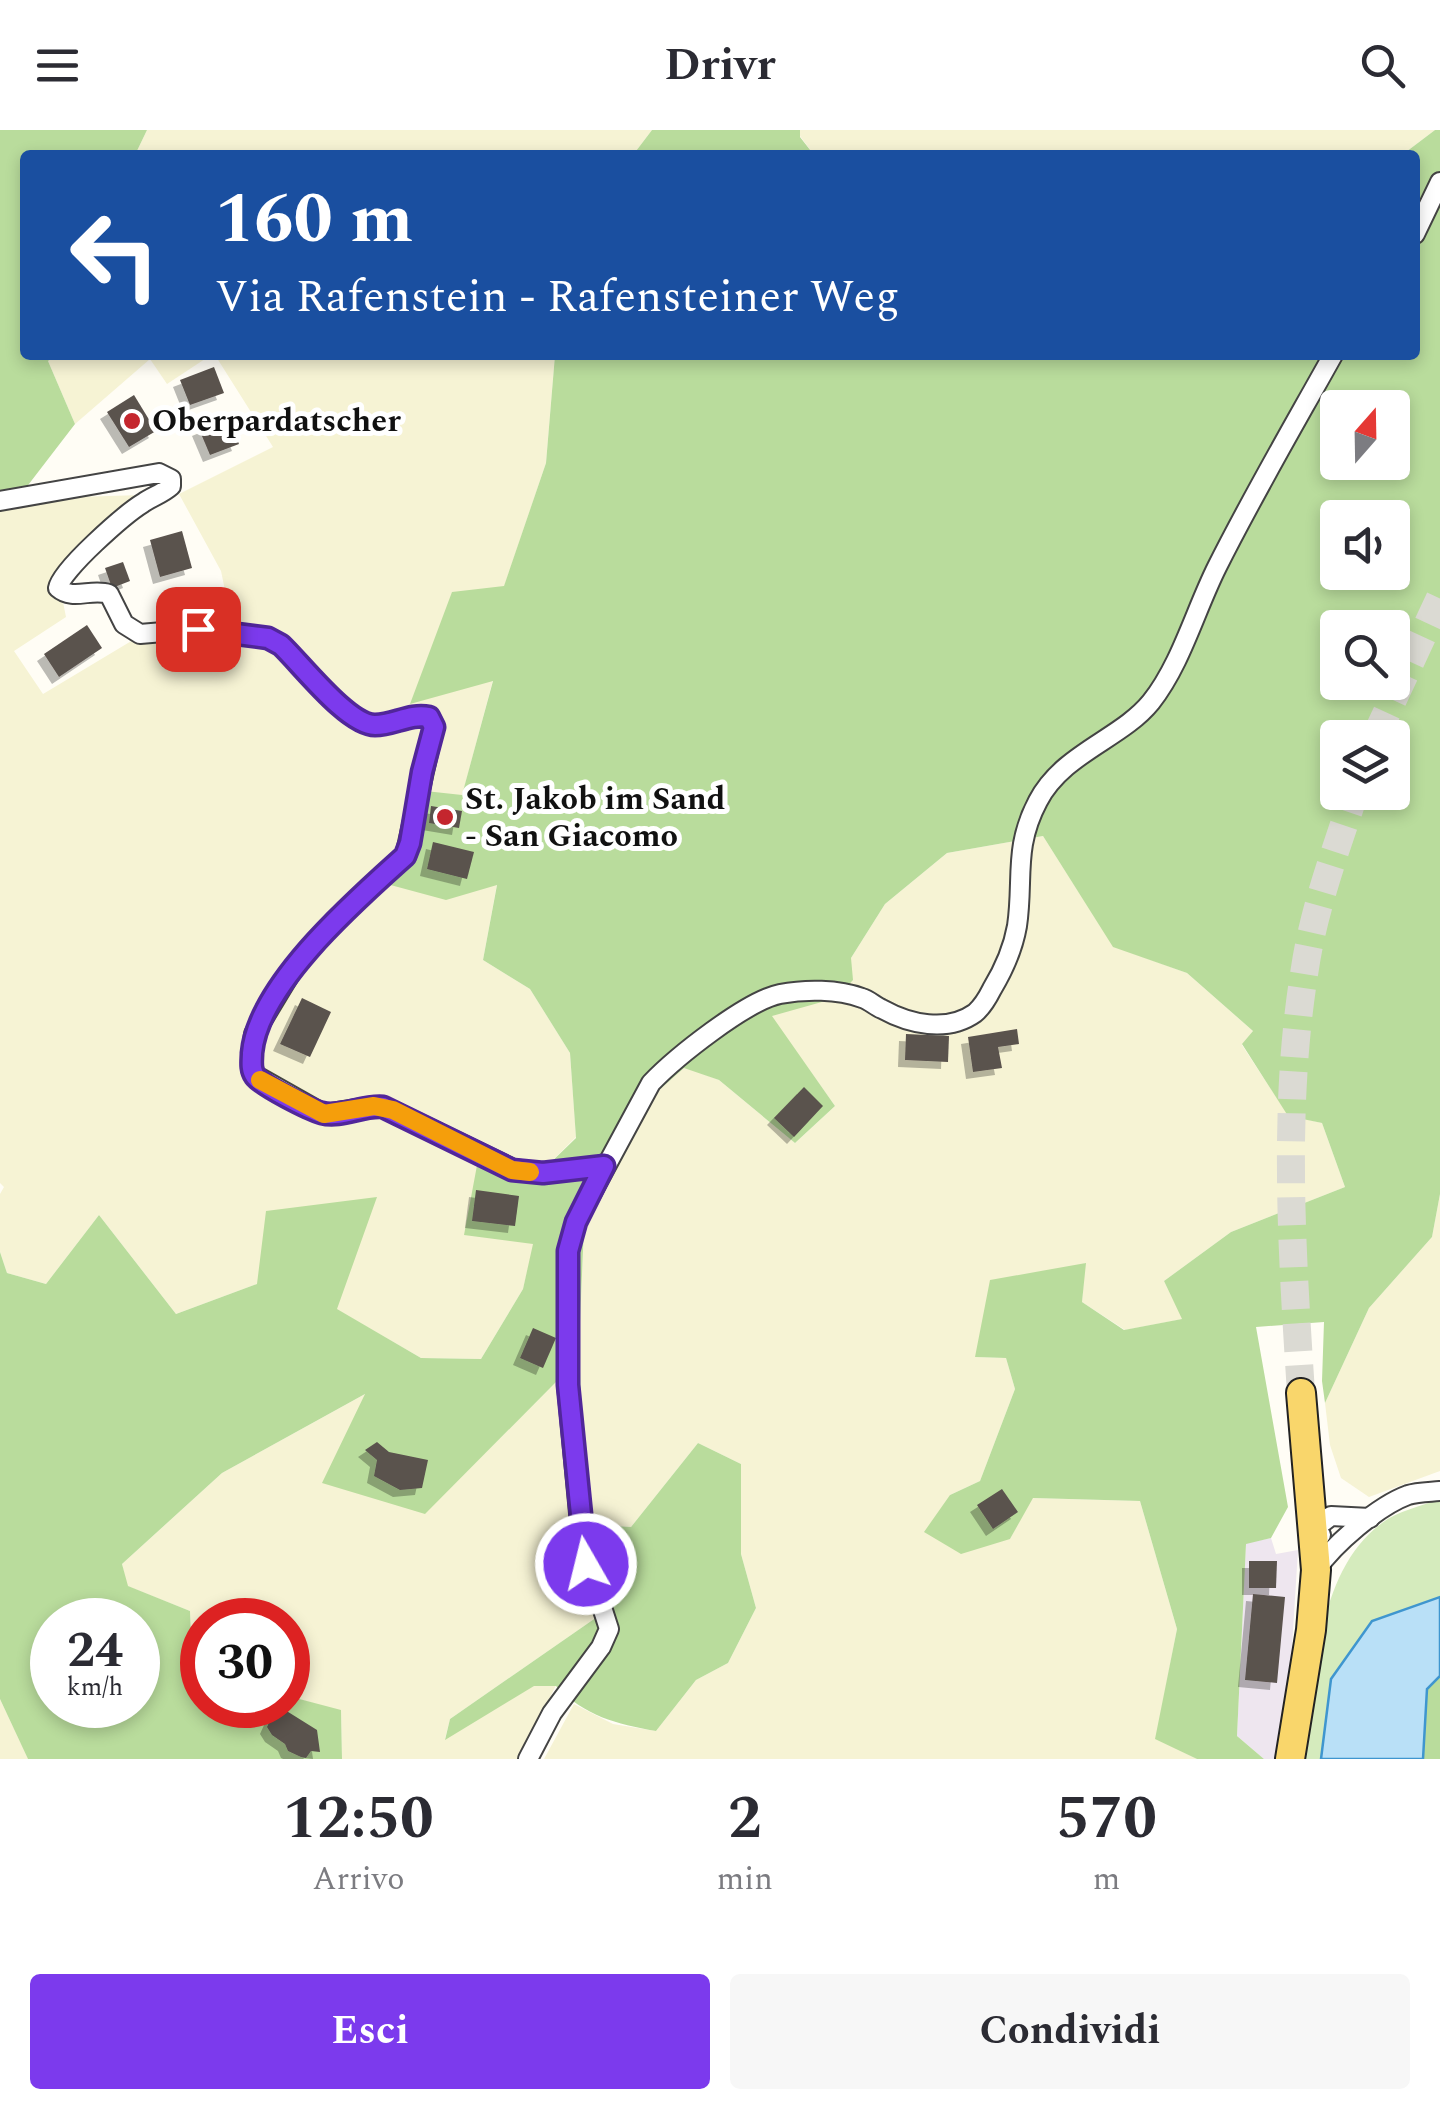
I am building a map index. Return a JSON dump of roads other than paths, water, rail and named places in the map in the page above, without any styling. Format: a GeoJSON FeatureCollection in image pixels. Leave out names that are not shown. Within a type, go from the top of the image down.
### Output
{"type":"FeatureCollection","features":[{"type":"Feature","properties":{"kind":"main road"},"geometry":{"type":"LineString","coordinates":[[1290,1759],[1323,1523],[1310,1491],[1302,1392]]}},
{"type":"Feature","properties":{"kind":"street"},"geometry":{"type":"LineString","coordinates":[[1420,224],[1440,182]]}},
{"type":"Feature","properties":{"kind":"street"},"geometry":{"type":"LineString","coordinates":[[528,1759],[552,1714],[601,1648],[608,1630],[582,1545],[567,1356],[570,1240],[604,1166],[651,1083],[667,1066],[757,1002],[796,992],[843,993],[864,998],[910,1022],[938,1025],[978,1011],[1006,965],[1013,944],[1018,924],[1018,866],[1031,814],[1040,797],[1066,766],[1148,706],[1165,681],[1217,567],[1330,360]]}},
{"type":"Feature","properties":{"kind":"street"},"geometry":{"type":"LineString","coordinates":[[0,501],[167,474],[170,486],[163,494],[142,503],[65,570],[58,588],[72,595],[96,591],[108,594],[124,624],[140,634],[183,628],[268,638],[281,645],[345,714],[359,722],[375,725],[418,715],[429,717],[434,727],[405,856],[335,920],[295,966],[254,1034],[254,1075],[324,1114],[374,1106],[393,1110],[512,1170],[543,1173],[604,1166]]}},
{"type":"Feature","properties":{"kind":"street"},"geometry":{"type":"LineString","coordinates":[[1316,1570],[1328,1552],[1370,1518],[1408,1495],[1440,1491]]}},
{"type":"Feature","properties":{"kind":"street"},"geometry":{"type":"LineString","coordinates":[[1342,1542],[1326,1539],[1323,1523],[1370,1518]]}},
{"type":"Feature","properties":{"kind":"water"},"geometry":{"type":"Polygon","coordinates":[[[1440,1597],[1440,1676],[1427,1689],[1423,1759],[1321,1759],[1331,1679],[1372,1621],[1440,1597]]]}},
{"type":"Feature","properties":{"kind":"tunnel"},"geometry":{"type":"LineString","coordinates":[[1383,720],[1440,598]]}},
{"type":"Feature","properties":{"kind":"tunnel"},"geometry":{"type":"LineString","coordinates":[[1301,1393],[1291,1180],[1293,1073],[1314,923],[1349,810]]}},
{"type":"Feature","properties":{"kind":"place","name":"Oberpardatscher"},"geometry":{"type":"Point","coordinates":[132,421]}},
{"type":"Feature","properties":{"kind":"place","name":"St. Jakob im Sand - San Giacomo"},"geometry":{"type":"Point","coordinates":[445,817]}}]}
